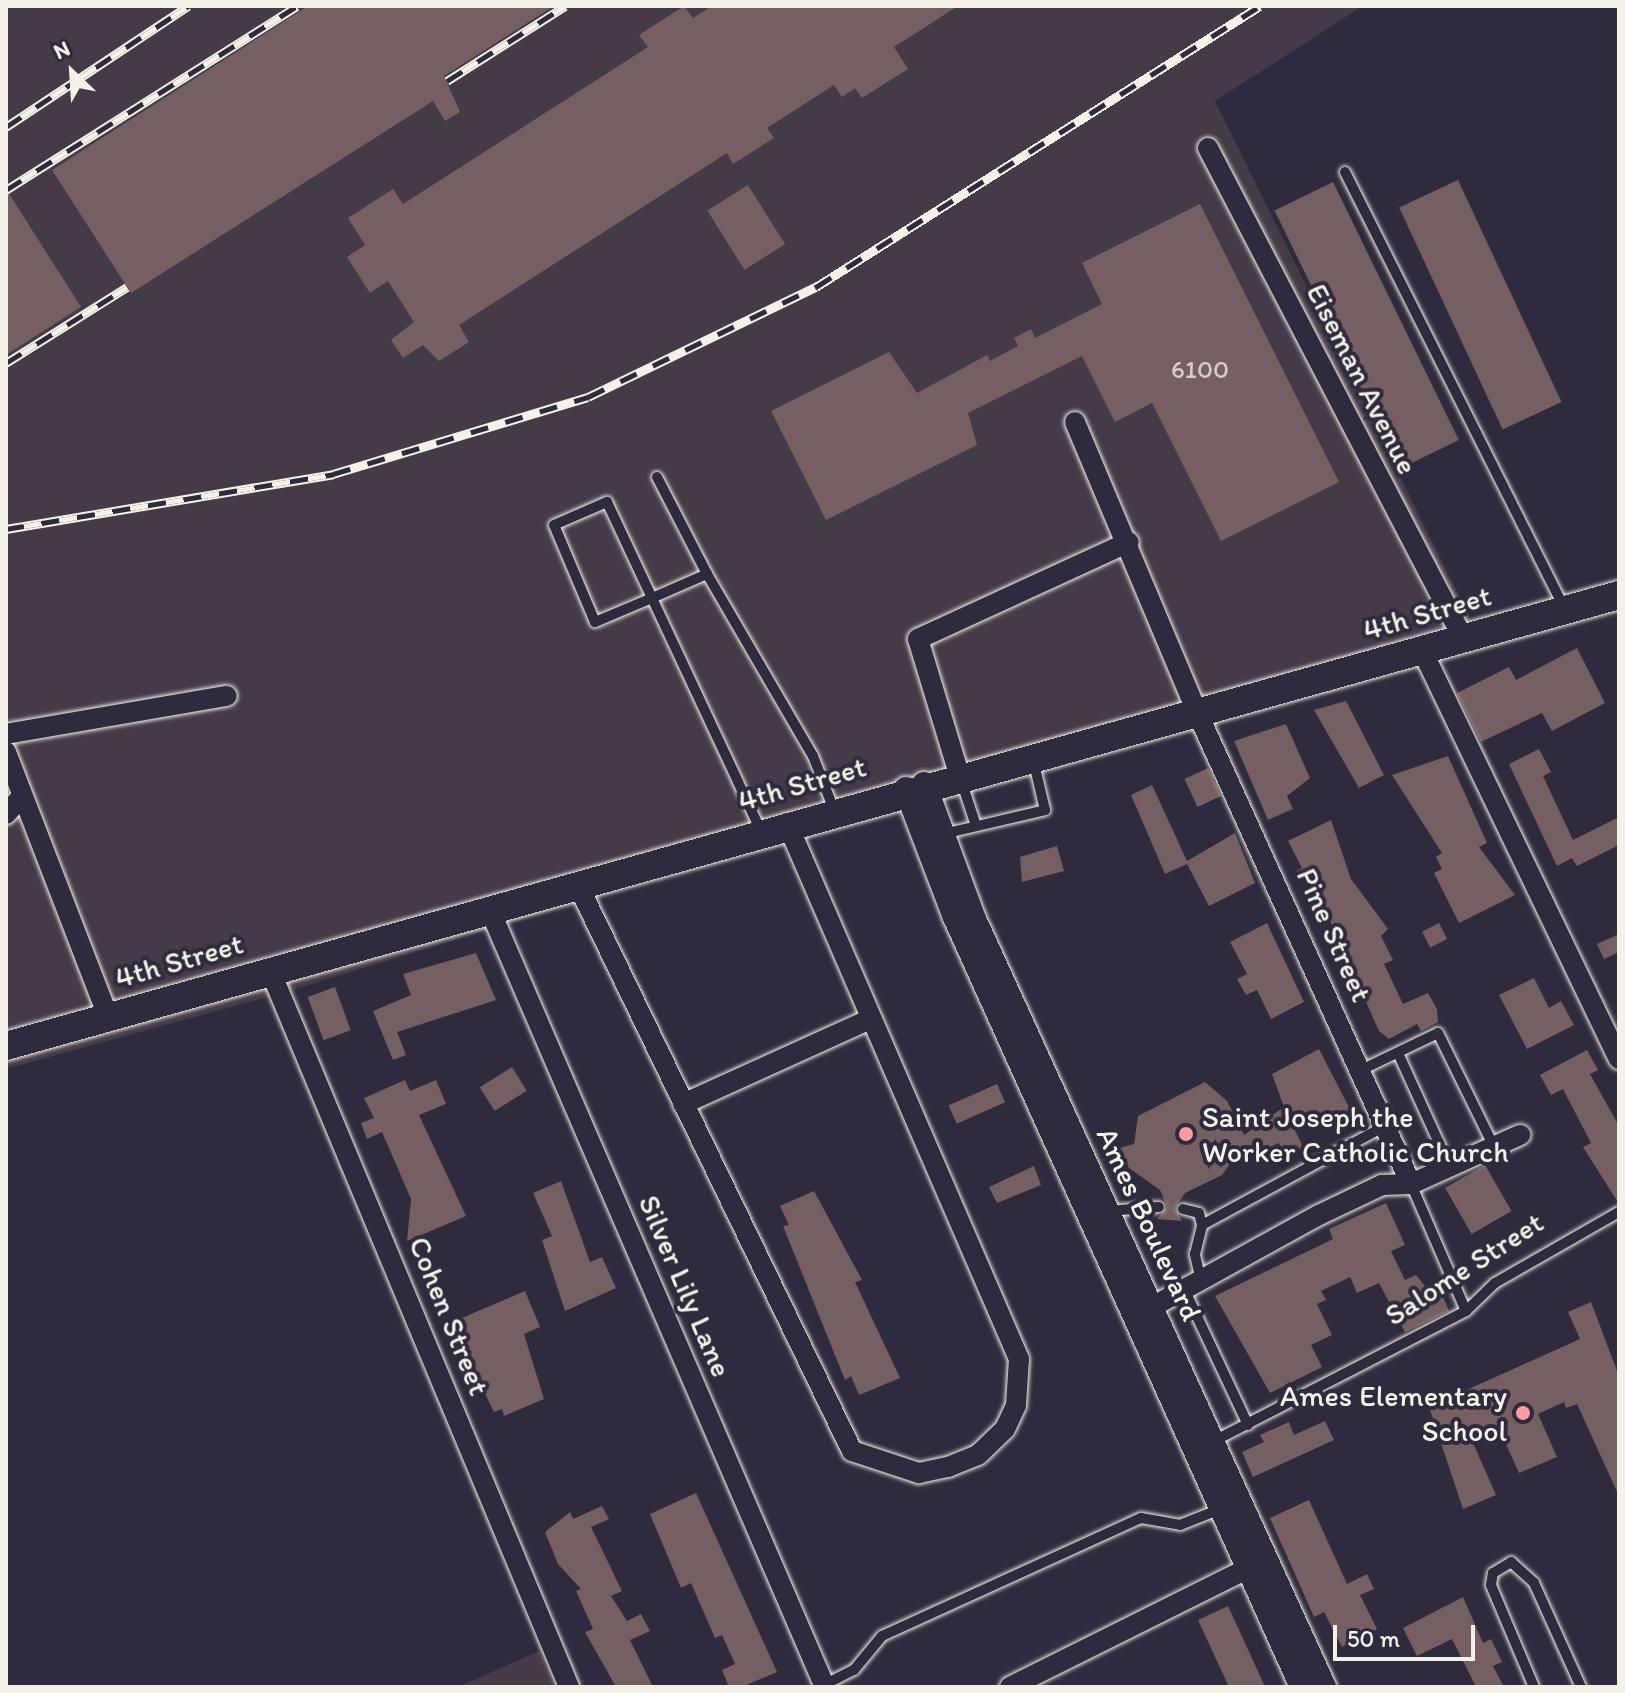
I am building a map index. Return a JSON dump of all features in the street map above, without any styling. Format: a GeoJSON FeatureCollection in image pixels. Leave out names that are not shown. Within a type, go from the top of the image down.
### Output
{"type":"FeatureCollection","features":[{"type":"Feature","properties":{"kind":"main road","name":"4th Street"},"geometry":{"type":"LineString","coordinates":[[6,1046],[959,774],[1197,712],[1619,595]]}},
{"type":"Feature","properties":{"kind":"street","name":"Eiseman Avenue"},"geometry":{"type":"LineString","coordinates":[[1208,148],[1463,638]]}},
{"type":"Feature","properties":{"kind":"street","name":"Pine Street"},"geometry":{"type":"LineString","coordinates":[[1075,422],[1129,542],[1197,712],[1411,1184]]}},
{"type":"Feature","properties":{"kind":"street"},"geometry":{"type":"LineString","coordinates":[[959,774],[918,639],[1129,542]]}},
{"type":"Feature","properties":{"kind":"street"},"geometry":{"type":"LineString","coordinates":[[1422,650],[1619,1059]]}},
{"type":"Feature","properties":{"kind":"street"},"geometry":{"type":"LineString","coordinates":[[6,734],[227,696]]}},
{"type":"Feature","properties":{"kind":"street"},"geometry":{"type":"LineString","coordinates":[[6,752],[108,1016]]}},
{"type":"Feature","properties":{"kind":"street","name":"Ames Boulevard"},"geometry":{"type":"LineString","coordinates":[[915,787],[943,834],[974,919],[1152,1307],[1203,1446],[1220,1509],[1302,1687]]}},
{"type":"Feature","properties":{"kind":"street","name":"Ames Boulevard"},"geometry":{"type":"LineString","coordinates":[[915,787],[955,917],[1203,1446],[1324,1687]]}},
{"type":"Feature","properties":{"kind":"street"},"geometry":{"type":"LineString","coordinates":[[6,814],[22,796]]}},
{"type":"Feature","properties":{"kind":"street"},"geometry":{"type":"LineString","coordinates":[[577,883],[852,1451],[919,1473],[978,1455],[1005,1429],[1016,1405],[1019,1359],[868,1020],[774,827]]}},
{"type":"Feature","properties":{"kind":"street","name":"Silver Lily Lane"},"geometry":{"type":"LineString","coordinates":[[489,908],[825,1686]]}},
{"type":"Feature","properties":{"kind":"street","name":"Cohen Street"},"geometry":{"type":"LineString","coordinates":[[270,970],[569,1687]]}},
{"type":"Feature","properties":{"kind":"street"},"geometry":{"type":"LineString","coordinates":[[683,1104],[868,1020]]}},
{"type":"Feature","properties":{"kind":"street"},"geometry":{"type":"LineString","coordinates":[[1152,1307],[1319,1215],[1382,1185],[1411,1184],[1520,1135]]}},
{"type":"Feature","properties":{"kind":"street"},"geometry":{"type":"LineString","coordinates":[[1010,1687],[1247,1569]]}},
{"type":"Feature","properties":{"kind":"lane"},"geometry":{"type":"LineString","coordinates":[[1345,172],[1565,610]]}},
{"type":"Feature","properties":{"kind":"lane"},"geometry":{"type":"LineString","coordinates":[[657,477],[707,574],[813,756],[834,810]]}},
{"type":"Feature","properties":{"kind":"lane"},"geometry":{"type":"LineString","coordinates":[[707,574],[652,598],[595,622],[554,525],[607,502],[652,598],[774,827]]}},
{"type":"Feature","properties":{"kind":"lane"},"geometry":{"type":"LineString","coordinates":[[943,834],[1045,810],[1032,755]]}},
{"type":"Feature","properties":{"kind":"lane"},"geometry":{"type":"LineString","coordinates":[[959,774],[976,826]]}},
{"type":"Feature","properties":{"kind":"lane"},"geometry":{"type":"LineString","coordinates":[[1361,1070],[1438,1033],[1494,1147]]}},
{"type":"Feature","properties":{"kind":"lane"},"geometry":{"type":"LineString","coordinates":[[1398,1053],[1450,1167]]}},
{"type":"Feature","properties":{"kind":"lane"},"geometry":{"type":"LineString","coordinates":[[1202,1225],[1385,1126]]}},
{"type":"Feature","properties":{"kind":"lane"},"geometry":{"type":"LineString","coordinates":[[1411,1184],[1466,1311]]}},
{"type":"Feature","properties":{"kind":"lane"},"geometry":{"type":"LineString","coordinates":[[1108,1211],[1159,1207]]}},
{"type":"Feature","properties":{"kind":"lane"},"geometry":{"type":"LineString","coordinates":[[1183,1209],[1199,1213],[1202,1225],[1195,1254],[1193,1287],[1248,1425]]}},
{"type":"Feature","properties":{"kind":"lane","name":"Salome Street"},"geometry":{"type":"LineString","coordinates":[[1203,1446],[1466,1311],[1495,1283],[1619,1212]]}},
{"type":"Feature","properties":{"kind":"lane"},"geometry":{"type":"LineString","coordinates":[[825,1686],[854,1670],[882,1636],[1141,1518],[1180,1525],[1220,1509]]}},
{"type":"Feature","properties":{"kind":"lane"},"geometry":{"type":"LineString","coordinates":[[1534,1687],[1491,1585],[1493,1573],[1511,1562],[1534,1583],[1581,1687]]}},
{"type":"Feature","properties":{"kind":"shaded area"},"geometry":{"type":"Polygon","coordinates":[[[6,6],[1363,6],[1215,101],[1482,642],[947,788],[286,992],[6,1069],[6,6]]]}},
{"type":"Feature","properties":{"kind":"shaded area"},"geometry":{"type":"Polygon","coordinates":[[[539,1651],[554,1687],[458,1687],[539,1651]]]}},
{"type":"Feature","properties":{"kind":"building"},"geometry":{"type":"Polygon","coordinates":[[[308,6],[554,6],[444,76],[460,112],[445,121],[433,101],[131,293],[52,170],[308,6]]]}},
{"type":"Feature","properties":{"kind":"building"},"geometry":{"type":"Polygon","coordinates":[[[684,6],[693,18],[712,6],[958,6],[894,47],[908,69],[862,98],[855,88],[842,97],[834,85],[767,128],[774,138],[733,164],[727,153],[459,325],[469,342],[439,361],[423,345],[403,358],[391,340],[414,322],[388,281],[370,293],[347,257],[365,245],[348,218],[393,189],[403,204],[648,47],[639,35],[684,6]]]}},
{"type":"Feature","properties":{"kind":"building"},"geometry":{"type":"Polygon","coordinates":[[[1458,180],[1562,402],[1503,430],[1399,207],[1458,180]]]}},
{"type":"Feature","properties":{"kind":"building"},"geometry":{"type":"Polygon","coordinates":[[[1333,182],[1459,440],[1400,468],[1275,210],[1333,182]]]}},
{"type":"Feature","properties":{"kind":"building"},"geometry":{"type":"Polygon","coordinates":[[[748,185],[785,244],[744,270],[707,210],[748,185]]]}},
{"type":"Feature","properties":{"kind":"building"},"geometry":{"type":"Polygon","coordinates":[[[6,189],[81,307],[6,355],[6,189]]]}},
{"type":"Feature","properties":{"kind":"building"},"geometry":{"type":"Polygon","coordinates":[[[1200,204],[1339,482],[1221,541],[1152,403],[1115,422],[1082,356],[968,413],[977,445],[826,520],[771,411],[889,352],[917,393],[987,355],[990,361],[1018,346],[1014,338],[1031,329],[1035,338],[1102,304],[1082,263],[1200,204]]]}},
{"type":"Feature","properties":{"kind":"building"},"geometry":{"type":"Polygon","coordinates":[[[1577,648],[1605,703],[1552,731],[1542,713],[1481,742],[1457,693],[1509,667],[1516,680],[1577,648]]]}},
{"type":"Feature","properties":{"kind":"building"},"geometry":{"type":"Polygon","coordinates":[[[1346,701],[1384,775],[1359,788],[1314,710],[1346,701]]]}},
{"type":"Feature","properties":{"kind":"building"},"geometry":{"type":"Polygon","coordinates":[[[1286,724],[1310,778],[1287,796],[1293,809],[1268,820],[1234,741],[1286,724]]]}},
{"type":"Feature","properties":{"kind":"building"},"geometry":{"type":"Polygon","coordinates":[[[1539,749],[1551,772],[1543,776],[1573,840],[1619,817],[1619,845],[1577,866],[1572,858],[1557,866],[1509,764],[1539,749]]]}},
{"type":"Feature","properties":{"kind":"building"},"geometry":{"type":"Polygon","coordinates":[[[1448,756],[1487,843],[1479,847],[1515,895],[1459,923],[1434,873],[1442,869],[1436,857],[1442,853],[1392,775],[1448,756]]]}},
{"type":"Feature","properties":{"kind":"building"},"geometry":{"type":"Polygon","coordinates":[[[1208,768],[1221,796],[1198,807],[1184,779],[1208,768]]]}},
{"type":"Feature","properties":{"kind":"building"},"geometry":{"type":"Polygon","coordinates":[[[1152,785],[1187,861],[1235,833],[1255,883],[1209,906],[1187,864],[1165,874],[1131,795],[1152,785]]]}},
{"type":"Feature","properties":{"kind":"building"},"geometry":{"type":"Polygon","coordinates":[[[1331,820],[1351,879],[1388,929],[1381,936],[1393,960],[1384,964],[1403,1004],[1428,993],[1437,1009],[1438,1022],[1421,1031],[1417,1024],[1389,1039],[1379,1031],[1326,912],[1296,871],[1302,868],[1288,841],[1331,820]]]}},
{"type":"Feature","properties":{"kind":"building"},"geometry":{"type":"Polygon","coordinates":[[[1057,846],[1064,871],[1022,882],[1020,857],[1057,846]]]}},
{"type":"Feature","properties":{"kind":"building"},"geometry":{"type":"Polygon","coordinates":[[[1267,923],[1304,1002],[1271,1019],[1257,990],[1246,995],[1237,979],[1247,974],[1230,942],[1267,923]]]}},
{"type":"Feature","properties":{"kind":"building"},"geometry":{"type":"Polygon","coordinates":[[[1439,923],[1447,939],[1430,948],[1422,932],[1439,923]]]}},
{"type":"Feature","properties":{"kind":"building"},"geometry":{"type":"Polygon","coordinates":[[[1619,934],[1619,952],[1604,959],[1597,944],[1619,934]]]}},
{"type":"Feature","properties":{"kind":"building"},"geometry":{"type":"Polygon","coordinates":[[[476,953],[496,1000],[397,1032],[406,1055],[393,1060],[373,1011],[411,995],[403,974],[476,953]]]}},
{"type":"Feature","properties":{"kind":"building"},"geometry":{"type":"Polygon","coordinates":[[[1534,978],[1549,1008],[1561,1001],[1574,1025],[1527,1049],[1499,995],[1534,978]]]}},
{"type":"Feature","properties":{"kind":"building"},"geometry":{"type":"Polygon","coordinates":[[[335,987],[351,1030],[323,1040],[308,997],[335,987]]]}},
{"type":"Feature","properties":{"kind":"building"},"geometry":{"type":"Polygon","coordinates":[[[1319,1049],[1355,1119],[1334,1129],[1327,1114],[1294,1128],[1303,1147],[1286,1157],[1279,1143],[1257,1154],[1243,1146],[1222,1175],[1185,1193],[1175,1208],[1182,1221],[1157,1219],[1167,1207],[1160,1190],[1129,1168],[1120,1148],[1134,1144],[1138,1116],[1205,1082],[1227,1101],[1244,1135],[1284,1107],[1272,1074],[1319,1049]]]}},
{"type":"Feature","properties":{"kind":"building"},"geometry":{"type":"Polygon","coordinates":[[[1587,1050],[1598,1070],[1590,1074],[1619,1126],[1619,1204],[1583,1147],[1591,1143],[1563,1089],[1551,1095],[1540,1075],[1587,1050]]]}},
{"type":"Feature","properties":{"kind":"building"},"geometry":{"type":"Polygon","coordinates":[[[512,1067],[527,1091],[495,1111],[480,1087],[512,1067]]]}},
{"type":"Feature","properties":{"kind":"building"},"geometry":{"type":"Polygon","coordinates":[[[405,1080],[410,1091],[436,1080],[446,1104],[419,1115],[466,1216],[407,1241],[411,1199],[382,1132],[367,1139],[361,1123],[374,1118],[364,1098],[405,1080]]]}},
{"type":"Feature","properties":{"kind":"building"},"geometry":{"type":"Polygon","coordinates":[[[997,1084],[1005,1102],[957,1124],[949,1106],[997,1084]]]}},
{"type":"Feature","properties":{"kind":"building"},"geometry":{"type":"Polygon","coordinates":[[[1485,1165],[1512,1211],[1472,1234],[1445,1188],[1485,1165]]]}},
{"type":"Feature","properties":{"kind":"building"},"geometry":{"type":"Polygon","coordinates":[[[1034,1166],[1041,1185],[997,1203],[989,1187],[1034,1166]]]}},
{"type":"Feature","properties":{"kind":"building"},"geometry":{"type":"Polygon","coordinates":[[[561,1181],[590,1262],[602,1257],[616,1288],[565,1311],[542,1240],[552,1236],[533,1193],[561,1181]]]}},
{"type":"Feature","properties":{"kind":"building"},"geometry":{"type":"Polygon","coordinates":[[[814,1191],[862,1280],[855,1282],[900,1378],[859,1395],[851,1376],[845,1380],[783,1226],[789,1225],[780,1206],[814,1191]]]}},
{"type":"Feature","properties":{"kind":"building"},"geometry":{"type":"Polygon","coordinates":[[[1386,1203],[1405,1245],[1391,1251],[1405,1280],[1416,1275],[1433,1296],[1441,1292],[1449,1311],[1405,1332],[1379,1283],[1357,1293],[1350,1277],[1321,1291],[1326,1300],[1317,1304],[1332,1335],[1311,1345],[1322,1367],[1270,1393],[1215,1296],[1333,1239],[1329,1229],[1386,1203]]]}},
{"type":"Feature","properties":{"kind":"building"},"geometry":{"type":"Polygon","coordinates":[[[525,1291],[540,1327],[524,1334],[544,1399],[504,1416],[502,1409],[494,1412],[450,1323],[525,1291]]]}},
{"type":"Feature","properties":{"kind":"building"},"geometry":{"type":"Polygon","coordinates":[[[1591,1302],[1619,1376],[1619,1496],[1577,1404],[1566,1408],[1564,1402],[1538,1414],[1557,1457],[1519,1473],[1500,1431],[1473,1443],[1496,1495],[1463,1509],[1429,1407],[1580,1339],[1568,1312],[1591,1302]]]}},
{"type":"Feature","properties":{"kind":"building"},"geometry":{"type":"Polygon","coordinates":[[[1325,1421],[1334,1440],[1253,1477],[1242,1452],[1264,1442],[1260,1435],[1289,1422],[1294,1435],[1325,1421]]]}},
{"type":"Feature","properties":{"kind":"building"},"geometry":{"type":"Polygon","coordinates":[[[696,1493],[777,1672],[742,1687],[729,1687],[722,1670],[735,1664],[722,1635],[715,1638],[691,1583],[681,1588],[650,1514],[696,1493]]]}},
{"type":"Feature","properties":{"kind":"building"},"geometry":{"type":"Polygon","coordinates":[[[1309,1500],[1347,1584],[1367,1574],[1374,1589],[1360,1595],[1377,1629],[1342,1647],[1324,1612],[1314,1617],[1270,1518],[1309,1500]]]}},
{"type":"Feature","properties":{"kind":"building"},"geometry":{"type":"Polygon","coordinates":[[[602,1506],[609,1519],[591,1527],[622,1591],[611,1596],[627,1621],[641,1614],[650,1631],[630,1640],[653,1687],[616,1687],[585,1632],[593,1629],[576,1591],[581,1589],[558,1564],[545,1532],[570,1512],[573,1519],[602,1506]]]}},
{"type":"Feature","properties":{"kind":"building"},"geometry":{"type":"Polygon","coordinates":[[[1463,1597],[1483,1643],[1491,1639],[1502,1662],[1493,1666],[1504,1687],[1476,1687],[1452,1639],[1417,1656],[1403,1628],[1463,1597]]]}},
{"type":"Feature","properties":{"kind":"building"},"geometry":{"type":"Polygon","coordinates":[[[1228,1606],[1265,1687],[1229,1687],[1198,1620],[1228,1606]]]}},
{"type":"Feature","properties":{"kind":"railway"},"geometry":{"type":"LineString","coordinates":[[6,127],[188,6]]}},
{"type":"Feature","properties":{"kind":"railway"},"geometry":{"type":"LineString","coordinates":[[6,190],[297,6]]}},
{"type":"Feature","properties":{"kind":"railway"},"geometry":{"type":"LineString","coordinates":[[447,81],[565,6]]}},
{"type":"Feature","properties":{"kind":"railway"},"geometry":{"type":"LineString","coordinates":[[6,529],[333,474],[588,397],[816,287],[1260,6]]}},
{"type":"Feature","properties":{"kind":"railway"},"geometry":{"type":"LineString","coordinates":[[6,363],[127,287]]}},
{"type":"Feature","properties":{"kind":"place","name":"Saint Joseph the Worker Catholic Church"},"geometry":{"type":"Point","coordinates":[1186,1134]}},
{"type":"Feature","properties":{"kind":"place","name":"Ames Elementary School"},"geometry":{"type":"Point","coordinates":[1523,1413]}}]}
